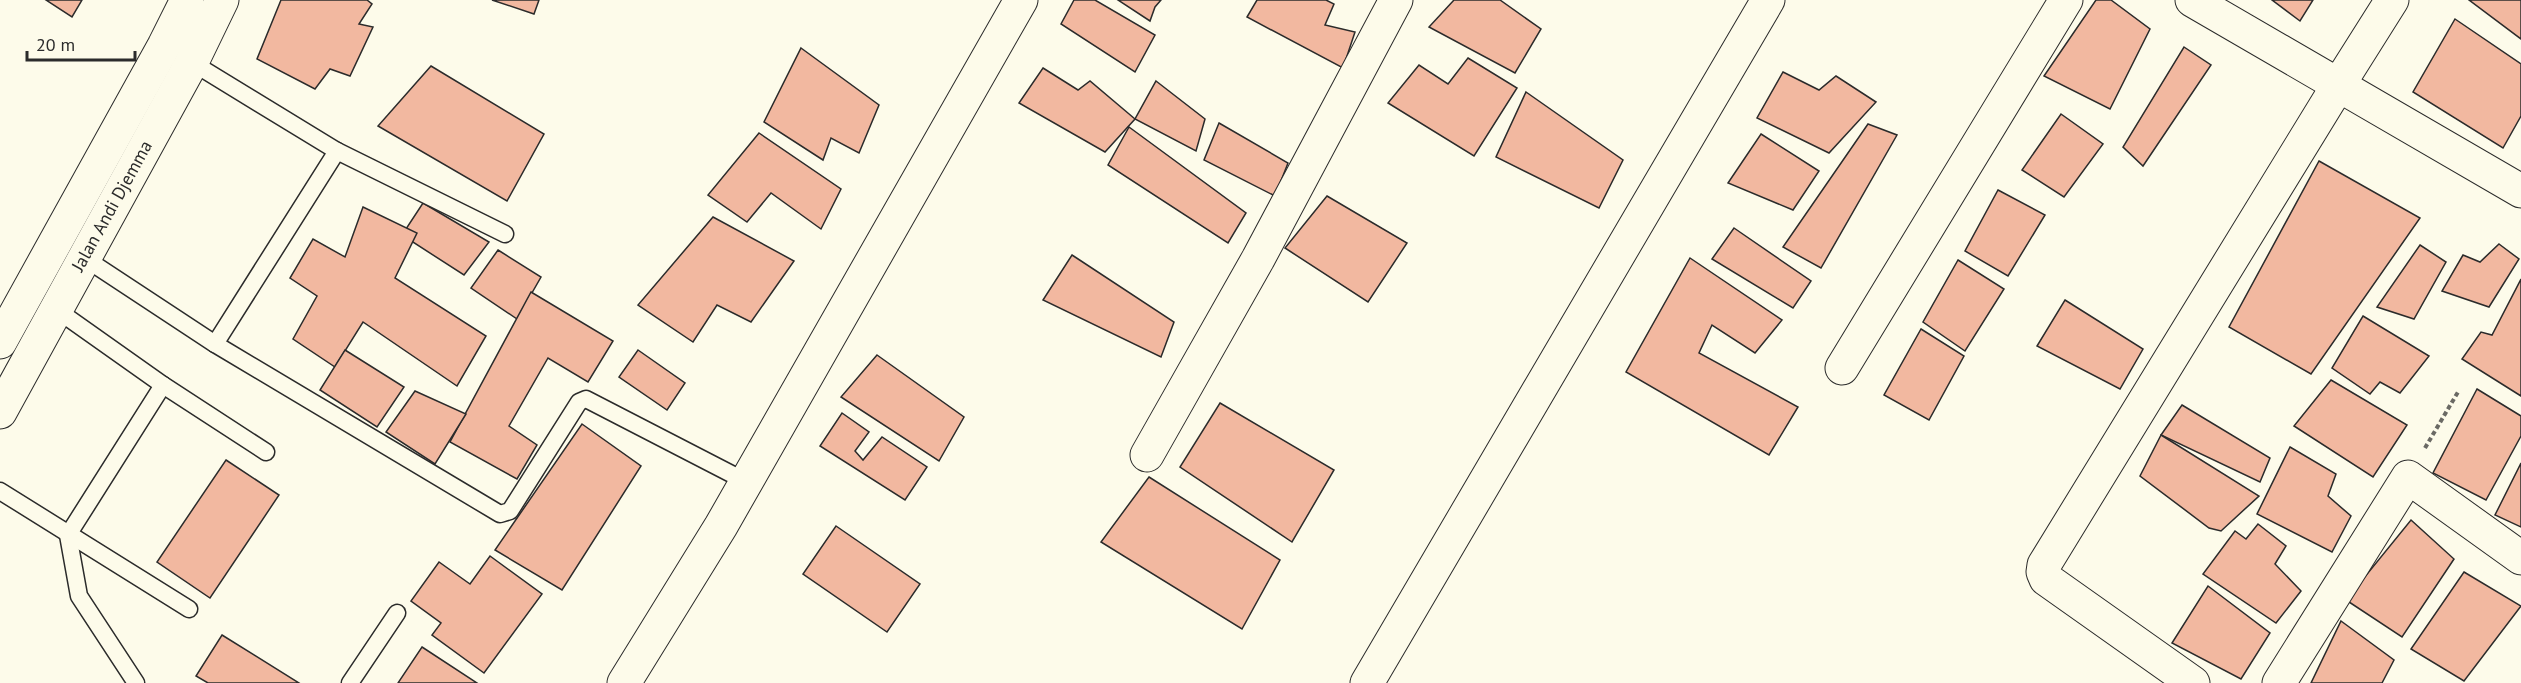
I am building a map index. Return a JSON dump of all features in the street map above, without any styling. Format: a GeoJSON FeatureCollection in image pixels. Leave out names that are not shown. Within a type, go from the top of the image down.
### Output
{"type":"FeatureCollection","features":[{"type":"Feature","properties":{"kind":"main road","name":"Jalan Andi Djemma"},"geometry":{"type":"LineString","coordinates":[[0,412],[83,257],[178,54],[187,0]]}},
{"type":"Feature","properties":{"kind":"main road","name":"Jalan Andi Djemma"},"geometry":{"type":"LineString","coordinates":[[0,342],[178,54],[222,0]]}},
{"type":"Feature","properties":{"kind":"main road"},"geometry":{"type":"LineString","coordinates":[[624,683],[721,526],[1021,0]]}},
{"type":"Feature","properties":{"kind":"main road"},"geometry":{"type":"LineString","coordinates":[[1147,455],[1258,259],[1396,0]]}},
{"type":"Feature","properties":{"kind":"main road"},"geometry":{"type":"LineString","coordinates":[[1367,683],[1768,0]]}},
{"type":"Feature","properties":{"kind":"main road"},"geometry":{"type":"LineString","coordinates":[[1842,368],[2066,0]]}},
{"type":"Feature","properties":{"kind":"main road"},"geometry":{"type":"LineString","coordinates":[[2192,0],[2521,191]]}},
{"type":"Feature","properties":{"kind":"main road"},"geometry":{"type":"LineString","coordinates":[[2193,683],[2046,579],[2043,572],[2051,555],[2392,0]]}},
{"type":"Feature","properties":{"kind":"main road"},"geometry":{"type":"LineString","coordinates":[[2278,683],[2408,477],[2521,558]]}},
{"type":"Feature","properties":{"kind":"lane"},"geometry":{"type":"LineString","coordinates":[[178,54],[337,151],[505,234]]}},
{"type":"Feature","properties":{"kind":"lane"},"geometry":{"type":"LineString","coordinates":[[215,344],[337,151]]}},
{"type":"Feature","properties":{"kind":"lane"},"geometry":{"type":"LineString","coordinates":[[83,257],[215,344],[500,514],[510,511],[579,402],[586,399],[745,481]]}},
{"type":"Feature","properties":{"kind":"lane"},"geometry":{"type":"LineString","coordinates":[[57,309],[163,385],[266,452]]}},
{"type":"Feature","properties":{"kind":"lane"},"geometry":{"type":"LineString","coordinates":[[136,683],[79,596],[68,535],[163,385]]}},
{"type":"Feature","properties":{"kind":"lane"},"geometry":{"type":"LineString","coordinates":[[0,491],[189,609]]}},
{"type":"Feature","properties":{"kind":"lane"},"geometry":{"type":"LineString","coordinates":[[350,683],[397,613]]}},
{"type":"Feature","properties":{"kind":"path"},"geometry":{"type":"LineString","coordinates":[[2408,477],[2458,392]]}},
{"type":"Feature","properties":{"kind":"building"},"geometry":{"type":"Polygon","coordinates":[[[46,0],[82,0],[72,17],[46,0]]]}},
{"type":"Feature","properties":{"kind":"building"},"geometry":{"type":"Polygon","coordinates":[[[281,0],[367,0],[372,4],[359,24],[373,27],[350,76],[330,69],[315,89],[257,59],[281,0]]]}},
{"type":"Feature","properties":{"kind":"building"},"geometry":{"type":"Polygon","coordinates":[[[492,0],[539,0],[534,14],[492,0]]]}},
{"type":"Feature","properties":{"kind":"building"},"geometry":{"type":"Polygon","coordinates":[[[1074,0],[1095,0],[1155,35],[1135,72],[1061,24],[1074,0]]]}},
{"type":"Feature","properties":{"kind":"building"},"geometry":{"type":"Polygon","coordinates":[[[1118,0],[1161,0],[1155,7],[1150,21],[1118,0]]]}},
{"type":"Feature","properties":{"kind":"building"},"geometry":{"type":"Polygon","coordinates":[[[1257,0],[1326,0],[1334,4],[1325,25],[1355,32],[1343,68],[1247,17],[1257,0]]]}},
{"type":"Feature","properties":{"kind":"building"},"geometry":{"type":"Polygon","coordinates":[[[1454,0],[1500,0],[1541,29],[1515,73],[1429,27],[1454,0]]]}},
{"type":"Feature","properties":{"kind":"building"},"geometry":{"type":"Polygon","coordinates":[[[2096,0],[2111,0],[2150,29],[2110,109],[2044,76],[2096,0]]]}},
{"type":"Feature","properties":{"kind":"building"},"geometry":{"type":"Polygon","coordinates":[[[2272,0],[2313,0],[2300,21],[2272,0]]]}},
{"type":"Feature","properties":{"kind":"building"},"geometry":{"type":"Polygon","coordinates":[[[2469,0],[2521,0],[2521,39],[2469,0]]]}},
{"type":"Feature","properties":{"kind":"building"},"geometry":{"type":"Polygon","coordinates":[[[2455,19],[2521,64],[2521,116],[2503,148],[2413,92],[2455,19]]]}},
{"type":"Feature","properties":{"kind":"building"},"geometry":{"type":"Polygon","coordinates":[[[2184,47],[2211,65],[2143,166],[2123,147],[2184,47]]]}},
{"type":"Feature","properties":{"kind":"building"},"geometry":{"type":"Polygon","coordinates":[[[801,48],[879,105],[859,153],[831,138],[823,160],[764,122],[801,48]]]}},
{"type":"Feature","properties":{"kind":"building"},"geometry":{"type":"Polygon","coordinates":[[[1468,58],[1517,88],[1474,156],[1388,103],[1419,65],[1448,84],[1468,58]]]}},
{"type":"Feature","properties":{"kind":"building"},"geometry":{"type":"Polygon","coordinates":[[[431,66],[544,134],[507,201],[378,126],[431,66]]]}},
{"type":"Feature","properties":{"kind":"building"},"geometry":{"type":"Polygon","coordinates":[[[1043,68],[1078,90],[1090,81],[1135,119],[1105,152],[1019,103],[1043,68]]]}},
{"type":"Feature","properties":{"kind":"building"},"geometry":{"type":"Polygon","coordinates":[[[1783,72],[1819,90],[1836,76],[1876,102],[1829,153],[1757,118],[1783,72]]]}},
{"type":"Feature","properties":{"kind":"building"},"geometry":{"type":"Polygon","coordinates":[[[1156,81],[1205,119],[1196,151],[1135,119],[1156,81]]]}},
{"type":"Feature","properties":{"kind":"building"},"geometry":{"type":"Polygon","coordinates":[[[1526,92],[1623,160],[1599,208],[1496,157],[1526,92]]]}},
{"type":"Feature","properties":{"kind":"building"},"geometry":{"type":"Polygon","coordinates":[[[2061,114],[2103,144],[2064,197],[2022,170],[2061,114]]]}},
{"type":"Feature","properties":{"kind":"building"},"geometry":{"type":"Polygon","coordinates":[[[1219,123],[1288,163],[1275,196],[1204,160],[1219,123]]]}},
{"type":"Feature","properties":{"kind":"building"},"geometry":{"type":"Polygon","coordinates":[[[1868,124],[1897,135],[1821,268],[1783,247],[1868,124]]]}},
{"type":"Feature","properties":{"kind":"building"},"geometry":{"type":"Polygon","coordinates":[[[1129,127],[1246,213],[1228,243],[1108,165],[1129,127]]]}},
{"type":"Feature","properties":{"kind":"building"},"geometry":{"type":"Polygon","coordinates":[[[759,133],[841,189],[821,229],[771,193],[747,222],[708,195],[759,133]]]}},
{"type":"Feature","properties":{"kind":"building"},"geometry":{"type":"Polygon","coordinates":[[[1761,134],[1819,171],[1793,210],[1728,183],[1761,134]]]}},
{"type":"Feature","properties":{"kind":"building"},"geometry":{"type":"Polygon","coordinates":[[[2319,161],[2420,218],[2311,374],[2229,327],[2319,161]]]}},
{"type":"Feature","properties":{"kind":"building"},"geometry":{"type":"Polygon","coordinates":[[[1998,190],[2045,215],[2008,276],[1965,251],[1998,190]]]}},
{"type":"Feature","properties":{"kind":"building"},"geometry":{"type":"Polygon","coordinates":[[[1327,196],[1407,243],[1368,302],[1285,248],[1327,196]]]}},
{"type":"Feature","properties":{"kind":"building"},"geometry":{"type":"Polygon","coordinates":[[[423,203],[489,242],[464,275],[402,235],[423,203]]]}},
{"type":"Feature","properties":{"kind":"building"},"geometry":{"type":"Polygon","coordinates":[[[363,207],[417,233],[395,278],[486,336],[457,386],[363,322],[335,367],[293,339],[317,296],[290,278],[313,239],[345,257],[363,207]]]}},
{"type":"Feature","properties":{"kind":"building"},"geometry":{"type":"Polygon","coordinates":[[[713,217],[794,261],[751,322],[717,305],[693,342],[638,305],[713,217]]]}},
{"type":"Feature","properties":{"kind":"building"},"geometry":{"type":"Polygon","coordinates":[[[1734,228],[1811,281],[1793,308],[1712,259],[1734,228]]]}},
{"type":"Feature","properties":{"kind":"building"},"geometry":{"type":"Polygon","coordinates":[[[2499,244],[2519,259],[2489,307],[2442,291],[2463,255],[2480,262],[2499,244]]]}},
{"type":"Feature","properties":{"kind":"building"},"geometry":{"type":"Polygon","coordinates":[[[2420,245],[2446,262],[2414,319],[2377,307],[2420,245]]]}},
{"type":"Feature","properties":{"kind":"building"},"geometry":{"type":"Polygon","coordinates":[[[498,250],[541,277],[517,319],[471,288],[498,250]]]}},
{"type":"Feature","properties":{"kind":"building"},"geometry":{"type":"Polygon","coordinates":[[[1072,255],[1174,322],[1161,357],[1043,300],[1072,255]]]}},
{"type":"Feature","properties":{"kind":"building"},"geometry":{"type":"Polygon","coordinates":[[[1690,258],[1782,320],[1755,353],[1712,325],[1699,353],[1798,407],[1769,455],[1626,372],[1690,258]]]}},
{"type":"Feature","properties":{"kind":"building"},"geometry":{"type":"Polygon","coordinates":[[[1958,260],[2004,289],[1965,351],[1923,322],[1958,260]]]}},
{"type":"Feature","properties":{"kind":"building"},"geometry":{"type":"Polygon","coordinates":[[[2521,279],[2521,396],[2462,359],[2481,332],[2492,335],[2521,279]]]}},
{"type":"Feature","properties":{"kind":"building"},"geometry":{"type":"Polygon","coordinates":[[[531,292],[613,341],[588,382],[548,358],[509,426],[537,445],[517,479],[450,442],[531,292]]]}},
{"type":"Feature","properties":{"kind":"building"},"geometry":{"type":"Polygon","coordinates":[[[2065,300],[2143,349],[2120,389],[2037,346],[2065,300]]]}},
{"type":"Feature","properties":{"kind":"building"},"geometry":{"type":"Polygon","coordinates":[[[2363,316],[2429,356],[2400,393],[2380,382],[2370,394],[2332,368],[2363,316]]]}},
{"type":"Feature","properties":{"kind":"building"},"geometry":{"type":"Polygon","coordinates":[[[1921,329],[1964,356],[1929,420],[1884,395],[1921,329]]]}},
{"type":"Feature","properties":{"kind":"building"},"geometry":{"type":"Polygon","coordinates":[[[345,350],[404,387],[377,427],[320,390],[345,350]]]}},
{"type":"Feature","properties":{"kind":"building"},"geometry":{"type":"Polygon","coordinates":[[[638,350],[685,383],[667,410],[619,377],[638,350]]]}},
{"type":"Feature","properties":{"kind":"building"},"geometry":{"type":"Polygon","coordinates":[[[877,355],[964,417],[939,461],[841,397],[877,355]]]}},
{"type":"Feature","properties":{"kind":"building"},"geometry":{"type":"Polygon","coordinates":[[[2331,380],[2407,425],[2373,477],[2294,426],[2331,380]]]}},
{"type":"Feature","properties":{"kind":"building"},"geometry":{"type":"Polygon","coordinates":[[[2477,389],[2521,416],[2521,436],[2486,500],[2433,473],[2477,389]]]}},
{"type":"Feature","properties":{"kind":"building"},"geometry":{"type":"Polygon","coordinates":[[[415,391],[466,414],[435,464],[386,432],[415,391]]]}},
{"type":"Feature","properties":{"kind":"building"},"geometry":{"type":"Polygon","coordinates":[[[1220,403],[1334,470],[1292,542],[1180,467],[1220,403]]]}},
{"type":"Feature","properties":{"kind":"building"},"geometry":{"type":"Polygon","coordinates":[[[2182,405],[2270,458],[2260,482],[2161,435],[2182,405]]]}},
{"type":"Feature","properties":{"kind":"building"},"geometry":{"type":"Polygon","coordinates":[[[842,413],[869,432],[855,451],[863,460],[882,437],[927,467],[905,500],[820,446],[842,413]]]}},
{"type":"Feature","properties":{"kind":"building"},"geometry":{"type":"Polygon","coordinates":[[[582,424],[641,466],[562,590],[495,550],[582,424]]]}},
{"type":"Feature","properties":{"kind":"building"},"geometry":{"type":"Polygon","coordinates":[[[2161,435],[2259,496],[2221,531],[2209,528],[2140,476],[2161,435]]]}},
{"type":"Feature","properties":{"kind":"building"},"geometry":{"type":"Polygon","coordinates":[[[2290,447],[2336,474],[2328,496],[2351,516],[2332,552],[2257,514],[2290,447]]]}},
{"type":"Feature","properties":{"kind":"building"},"geometry":{"type":"Polygon","coordinates":[[[226,460],[279,495],[210,598],[157,562],[226,460]]]}},
{"type":"Feature","properties":{"kind":"building"},"geometry":{"type":"Polygon","coordinates":[[[2521,463],[2521,527],[2495,515],[2521,463]]]}},
{"type":"Feature","properties":{"kind":"building"},"geometry":{"type":"Polygon","coordinates":[[[1149,477],[1280,560],[1242,629],[1101,542],[1149,477]]]}},
{"type":"Feature","properties":{"kind":"building"},"geometry":{"type":"Polygon","coordinates":[[[2411,520],[2454,559],[2402,637],[2346,600],[2411,520]]]}},
{"type":"Feature","properties":{"kind":"building"},"geometry":{"type":"Polygon","coordinates":[[[2258,524],[2286,546],[2275,564],[2301,591],[2276,623],[2203,574],[2235,531],[2246,539],[2258,524]]]}},
{"type":"Feature","properties":{"kind":"building"},"geometry":{"type":"Polygon","coordinates":[[[836,526],[920,584],[887,632],[803,574],[836,526]]]}},
{"type":"Feature","properties":{"kind":"building"},"geometry":{"type":"Polygon","coordinates":[[[490,556],[542,594],[484,673],[432,635],[441,623],[411,601],[439,562],[470,584],[490,556]]]}},
{"type":"Feature","properties":{"kind":"building"},"geometry":{"type":"Polygon","coordinates":[[[2464,572],[2521,606],[2464,681],[2411,649],[2464,572]]]}},
{"type":"Feature","properties":{"kind":"building"},"geometry":{"type":"Polygon","coordinates":[[[2208,586],[2270,633],[2241,679],[2172,643],[2208,586]]]}},
{"type":"Feature","properties":{"kind":"building"},"geometry":{"type":"Polygon","coordinates":[[[2341,621],[2394,660],[2382,683],[2311,683],[2341,621]]]}},
{"type":"Feature","properties":{"kind":"building"},"geometry":{"type":"Polygon","coordinates":[[[222,635],[299,683],[208,683],[196,676],[222,635]]]}},
{"type":"Feature","properties":{"kind":"building"},"geometry":{"type":"Polygon","coordinates":[[[422,647],[477,683],[398,683],[422,647]]]}}]}
